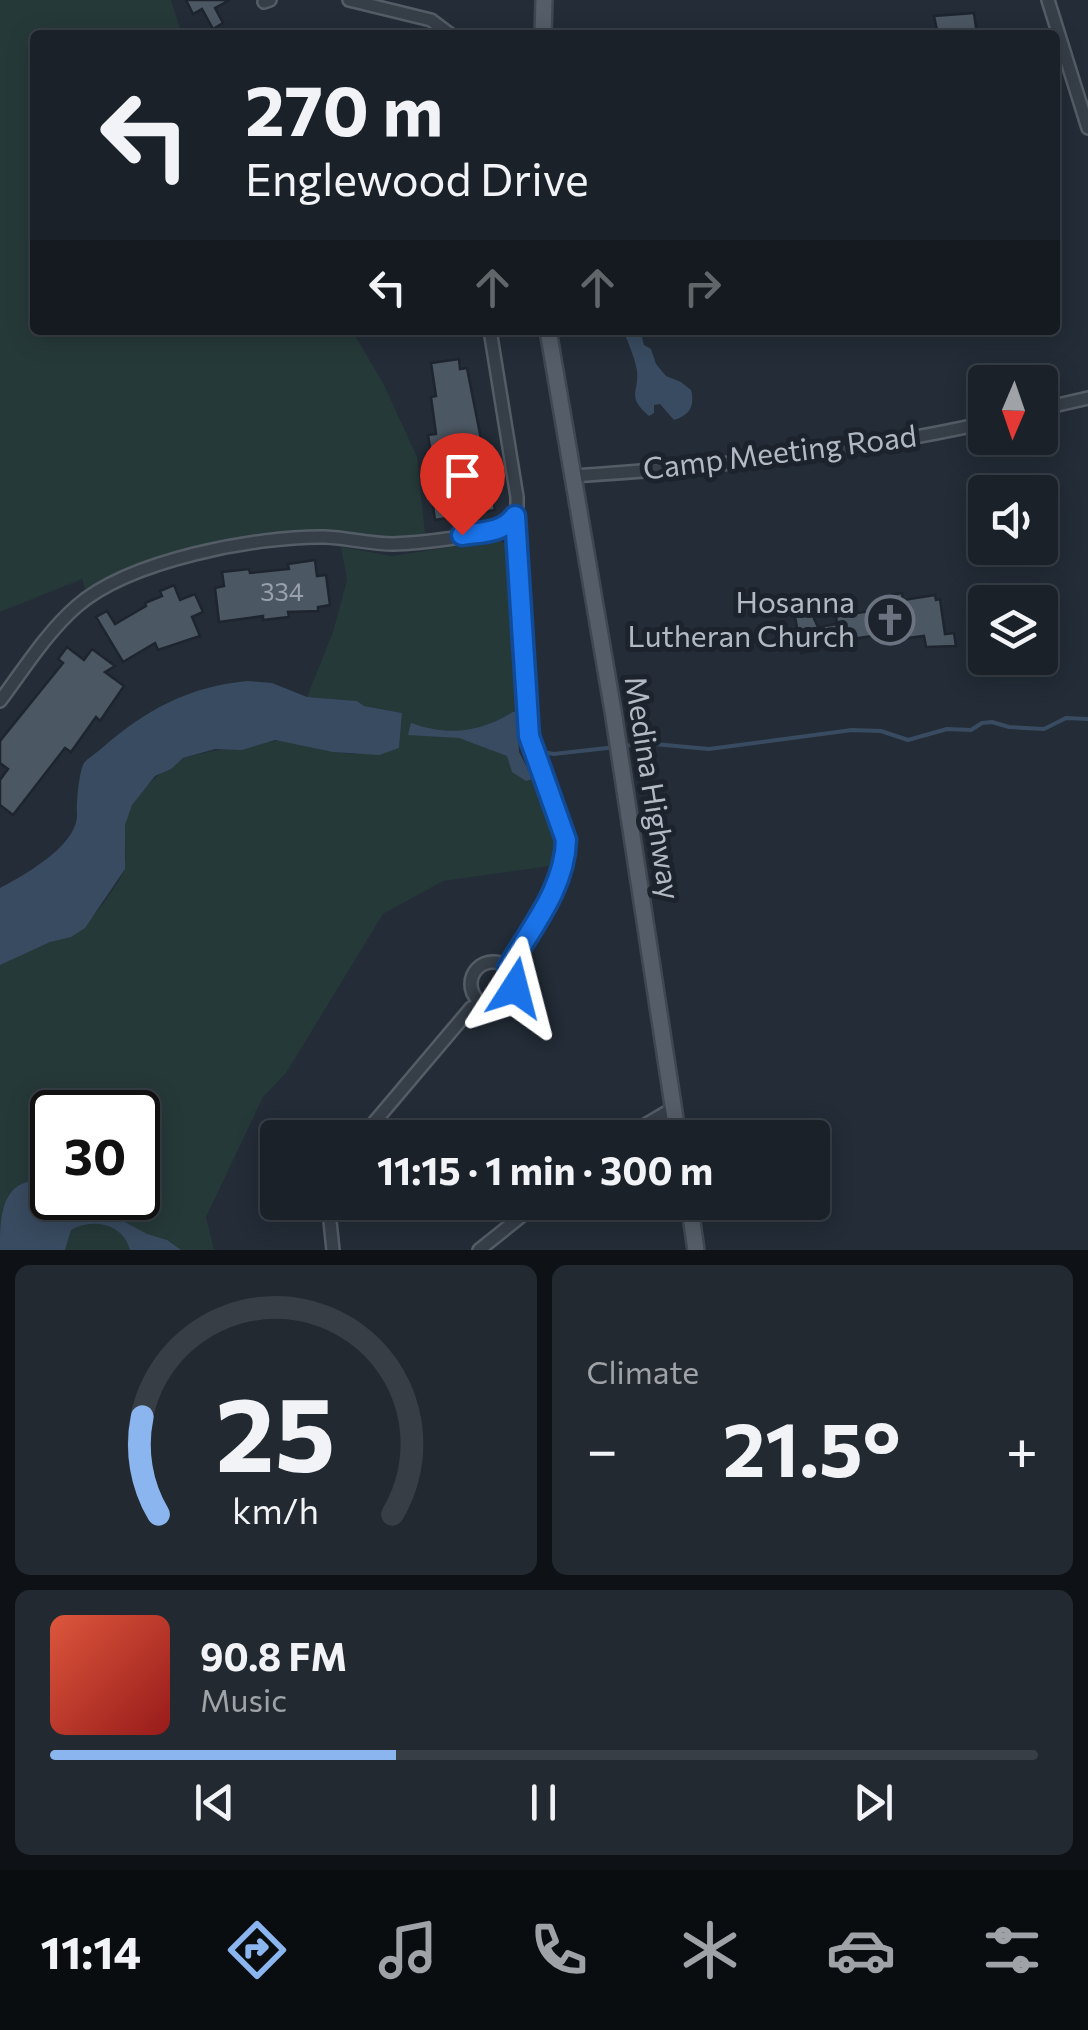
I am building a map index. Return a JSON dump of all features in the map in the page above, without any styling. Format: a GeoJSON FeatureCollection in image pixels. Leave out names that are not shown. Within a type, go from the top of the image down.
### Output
{"type":"FeatureCollection","features":[{"type":"Feature","properties":{"kind":"main road"},"geometry":{"type":"LineString","coordinates":[[543,30],[544,0]]}},
{"type":"Feature","properties":{"kind":"main road","name":"Medina Highway"},"geometry":{"type":"LineString","coordinates":[[549,335],[613,710],[676,1120]]}},
{"type":"Feature","properties":{"kind":"main road"},"geometry":{"type":"LineString","coordinates":[[692,1220],[696,1250]]}},
{"type":"Feature","properties":{"kind":"street"},"geometry":{"type":"LineString","coordinates":[[349,0],[431,20],[444,30]]}},
{"type":"Feature","properties":{"kind":"street"},"geometry":{"type":"LineString","coordinates":[[1048,0],[1057,30]]}},
{"type":"Feature","properties":{"kind":"street"},"geometry":{"type":"LineString","coordinates":[[1060,38],[1088,128]]}},
{"type":"Feature","properties":{"kind":"street"},"geometry":{"type":"LineString","coordinates":[[491,335],[516,497],[531,748],[565,830],[566,858],[544,908],[508,968]]}},
{"type":"Feature","properties":{"kind":"street"},"geometry":{"type":"LineString","coordinates":[[1058,405],[1088,398]]}},
{"type":"Feature","properties":{"kind":"street","name":"Camp Meeting Road"},"geometry":{"type":"LineString","coordinates":[[574,476],[725,465],[870,445],[968,425]]}},
{"type":"Feature","properties":{"kind":"street"},"geometry":{"type":"LineString","coordinates":[[0,701],[58,625],[79,604],[119,582],[180,558],[297,538],[395,544],[496,530],[515,516]]}},
{"type":"Feature","properties":{"kind":"street"},"geometry":{"type":"LineString","coordinates":[[494,962],[508,968],[515,980],[512,995],[494,1007],[480,1003],[471,991],[475,970],[494,962]]}},
{"type":"Feature","properties":{"kind":"street"},"geometry":{"type":"LineString","coordinates":[[376,1120],[471,1008],[480,1003]]}},
{"type":"Feature","properties":{"kind":"street"},"geometry":{"type":"LineString","coordinates":[[649,1120],[674,1108]]}},
{"type":"Feature","properties":{"kind":"street"},"geometry":{"type":"LineString","coordinates":[[330,1220],[333,1250]]}},
{"type":"Feature","properties":{"kind":"street"},"geometry":{"type":"LineString","coordinates":[[479,1250],[516,1220]]}},
{"type":"Feature","properties":{"kind":"shaded area"},"geometry":{"type":"Polygon","coordinates":[[[0,0],[171,0],[180,30],[30,30],[30,335],[355,335],[384,385],[417,457],[425,534],[376,539],[338,530],[316,530],[206,544],[86,591],[82,579],[0,612],[0,0]]]}},
{"type":"Feature","properties":{"kind":"shaded area"},"geometry":{"type":"Polygon","coordinates":[[[497,540],[512,546],[521,669],[516,726],[519,752],[560,836],[557,865],[443,881],[383,914],[286,1073],[263,1097],[206,1217],[214,1250],[0,1250],[0,965],[74,933],[92,918],[123,872],[125,826],[132,805],[155,778],[182,759],[273,741],[353,754],[399,748],[402,713],[364,706],[357,701],[307,697],[333,632],[347,580],[341,547],[392,556],[497,540]]]}},
{"type":"Feature","properties":{"kind":"water"},"geometry":{"type":"Polygon","coordinates":[[[625,335],[641,335],[666,376],[691,390],[692,405],[684,415],[674,420],[660,404],[654,405],[654,413],[649,416],[638,404],[631,350],[625,335]]]}},
{"type":"Feature","properties":{"kind":"water"},"geometry":{"type":"Polygon","coordinates":[[[248,681],[272,683],[307,697],[357,701],[364,706],[402,713],[399,748],[379,755],[333,752],[275,740],[242,750],[215,749],[183,758],[155,776],[132,805],[125,825],[125,869],[85,928],[0,965],[0,888],[47,859],[68,838],[75,827],[84,763],[118,734],[169,702],[207,688],[248,681]]]}},
{"type":"Feature","properties":{"kind":"water"},"geometry":{"type":"Polygon","coordinates":[[[517,712],[519,752],[533,779],[526,781],[512,772],[507,756],[459,738],[408,735],[411,723],[437,730],[463,730],[517,712]]]}},
{"type":"Feature","properties":{"kind":"water"},"geometry":{"type":"Polygon","coordinates":[[[30,1183],[30,1220],[121,1220],[181,1250],[130,1250],[127,1241],[114,1229],[89,1224],[71,1230],[65,1250],[0,1250],[1,1219],[11,1192],[30,1183]]]}},
{"type":"Feature","properties":{"kind":"building"},"geometry":{"type":"Polygon","coordinates":[[[186,0],[230,0],[215,8],[223,23],[213,29],[202,9],[193,14],[186,0]]]}},
{"type":"Feature","properties":{"kind":"building"},"geometry":{"type":"Polygon","coordinates":[[[974,13],[976,30],[937,30],[934,16],[974,13]]]}},
{"type":"Feature","properties":{"kind":"building"},"geometry":{"type":"Polygon","coordinates":[[[459,359],[460,369],[467,368],[495,510],[435,520],[426,454],[431,453],[428,435],[436,434],[431,363],[459,359]]]}},
{"type":"Feature","properties":{"kind":"building"},"geometry":{"type":"Polygon","coordinates":[[[315,560],[317,576],[326,575],[330,605],[318,607],[318,611],[288,612],[289,617],[219,622],[215,588],[224,586],[222,572],[289,569],[288,564],[315,560]]]}},
{"type":"Feature","properties":{"kind":"building"},"geometry":{"type":"Polygon","coordinates":[[[174,585],[180,600],[195,594],[203,612],[192,617],[200,636],[158,650],[155,643],[123,662],[96,617],[107,611],[115,624],[174,585]]]}},
{"type":"Feature","properties":{"kind":"building","name":"Hosanna Lutheran Church"},"geometry":{"type":"Polygon","coordinates":[[[902,593],[903,600],[935,595],[936,600],[940,599],[945,634],[954,633],[956,646],[926,647],[924,636],[900,639],[899,632],[839,641],[838,635],[815,638],[817,650],[801,653],[800,648],[796,649],[794,639],[799,638],[795,617],[812,614],[818,627],[837,624],[836,616],[893,608],[891,595],[902,593]]]}},
{"type":"Feature","properties":{"kind":"building"},"geometry":{"type":"Polygon","coordinates":[[[67,647],[84,660],[92,649],[115,666],[105,672],[124,686],[100,721],[96,717],[71,752],[65,748],[13,815],[0,805],[0,780],[8,769],[0,763],[0,741],[63,663],[58,659],[67,647]]]}},
{"type":"Feature","properties":{"kind":"waterway"},"geometry":{"type":"LineString","coordinates":[[625,746],[643,743],[709,749],[852,730],[881,731],[908,740],[947,729],[971,730],[982,723],[1044,729],[1066,718],[1088,719]]}},
{"type":"Feature","properties":{"kind":"waterway"},"geometry":{"type":"LineString","coordinates":[[536,751],[554,754],[616,747]]}},
{"type":"Feature","properties":{"kind":"place","name":"Hosanna Lutheran Church"},"geometry":{"type":"Point","coordinates":[890,620]}},
{"type":"Feature","properties":{"kind":"route"},"geometry":{"type":"LineString","coordinates":[[462,535],[496,530],[515,516],[529,736],[534,759],[565,830],[566,858],[557,882],[508,968],[515,988]]}}]}
